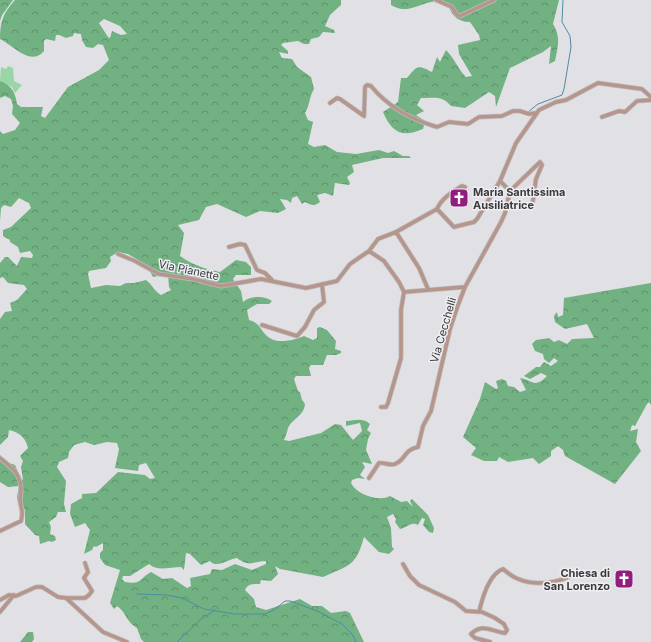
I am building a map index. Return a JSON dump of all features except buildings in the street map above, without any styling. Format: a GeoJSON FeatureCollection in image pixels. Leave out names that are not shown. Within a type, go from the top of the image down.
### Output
{"type":"FeatureCollection","features":[{"type":"Feature","properties":{"kind":"street"},"geometry":{"type":"LineString","coordinates":[[436,0],[452,7],[460,16],[494,0]]}},
{"type":"Feature","properties":{"kind":"street"},"geometry":{"type":"LineString","coordinates":[[465,187],[462,186],[453,191],[438,204],[437,209],[454,227],[474,222],[485,208],[500,181],[516,143],[536,113],[545,107],[577,95],[598,83],[646,90],[651,97]]}},
{"type":"Feature","properties":{"kind":"street"},"geometry":{"type":"LineString","coordinates":[[330,103],[337,98],[340,99],[364,116],[365,87],[367,85],[371,86],[390,106],[415,120],[437,127],[449,122],[468,124],[482,116],[502,116],[513,111],[520,111],[529,114],[536,113]]}},
{"type":"Feature","properties":{"kind":"street"},"geometry":{"type":"LineString","coordinates":[[602,117],[619,111],[625,112],[637,102],[651,100]]}},
{"type":"Feature","properties":{"kind":"street"},"geometry":{"type":"LineString","coordinates":[[500,181],[510,191],[540,162],[542,165],[536,179],[532,207]]}},
{"type":"Feature","properties":{"kind":"street","name":"Via Cecchelli"},"geometry":{"type":"LineString","coordinates":[[369,478],[379,463],[396,464],[407,451],[418,447],[423,426],[431,411],[450,329],[465,287],[502,222],[506,213],[510,191]]}},
{"type":"Feature","properties":{"kind":"street","name":"Via Pianette"},"geometry":{"type":"LineString","coordinates":[[118,254],[159,274],[193,279],[221,286],[252,279],[272,280],[306,288],[337,281],[350,264],[369,251],[378,239],[396,232],[437,209]]}},
{"type":"Feature","properties":{"kind":"street"},"geometry":{"type":"LineString","coordinates":[[396,232],[419,268],[428,289]]}},
{"type":"Feature","properties":{"kind":"street"},"geometry":{"type":"LineString","coordinates":[[229,247],[240,244],[245,245],[258,270],[265,273],[272,280]]}},
{"type":"Feature","properties":{"kind":"street"},"geometry":{"type":"LineString","coordinates":[[369,251],[384,261],[399,282],[404,292],[400,317],[401,358],[388,403],[386,406],[381,407]]}},
{"type":"Feature","properties":{"kind":"street"},"geometry":{"type":"LineString","coordinates":[[262,324],[297,336],[305,327],[314,310],[324,302],[322,284]]}},
{"type":"Feature","properties":{"kind":"street"},"geometry":{"type":"LineString","coordinates":[[404,292],[465,287]]}},
{"type":"Feature","properties":{"kind":"street"},"geometry":{"type":"LineString","coordinates":[[0,458],[12,466],[17,474],[21,490],[20,500],[23,509],[20,521],[0,531]]}},
{"type":"Feature","properties":{"kind":"street"},"geometry":{"type":"LineString","coordinates":[[0,600],[14,595],[16,596],[32,588],[42,587],[58,597],[85,598],[91,594],[91,590],[84,578],[88,572],[85,563]]}},
{"type":"Feature","properties":{"kind":"street"},"geometry":{"type":"LineString","coordinates":[[403,564],[410,576],[420,585],[455,602],[466,611],[479,612],[501,621],[507,630],[505,633],[489,628],[482,628],[471,634],[475,638],[490,642]]}},
{"type":"Feature","properties":{"kind":"street"},"geometry":{"type":"LineString","coordinates":[[479,612],[483,596],[500,570],[503,569],[516,579],[544,584],[568,578],[577,573]]}},
{"type":"Feature","properties":{"kind":"street"},"geometry":{"type":"LineString","coordinates":[[0,612],[14,595]]}},
{"type":"Feature","properties":{"kind":"street"},"geometry":{"type":"LineString","coordinates":[[66,598],[103,632],[127,642]]}},
{"type":"Feature","properties":{"kind":"green space"},"geometry":{"type":"Polygon","coordinates":[[[0,0],[13,0],[2,15],[0,21],[0,0]]]}},
{"type":"Feature","properties":{"kind":"green space"},"geometry":{"type":"Polygon","coordinates":[[[15,0],[341,0],[341,5],[330,15],[325,26],[334,30],[335,33],[323,32],[319,37],[311,39],[309,44],[304,44],[298,41],[283,43],[281,45],[288,51],[288,54],[279,52],[282,58],[292,59],[297,67],[311,77],[314,89],[305,113],[308,120],[313,122],[308,144],[314,147],[325,145],[337,152],[356,154],[379,150],[388,153],[394,151],[411,158],[383,158],[352,165],[354,172],[347,177],[350,183],[349,185],[335,183],[333,196],[325,193],[317,195],[320,202],[316,205],[305,202],[302,204],[297,196],[292,198],[291,203],[287,200],[280,199],[286,209],[278,213],[260,211],[246,217],[217,204],[206,207],[199,220],[178,225],[184,233],[180,256],[190,262],[209,270],[220,272],[236,260],[246,262],[251,267],[251,275],[236,275],[233,279],[241,291],[243,302],[249,298],[257,297],[272,301],[269,304],[257,304],[247,310],[249,320],[257,324],[265,334],[273,340],[278,341],[304,336],[313,340],[317,338],[317,328],[320,327],[327,330],[336,341],[335,349],[341,351],[341,353],[336,355],[327,355],[323,365],[311,365],[309,368],[311,376],[296,376],[294,379],[305,404],[303,411],[288,428],[284,440],[289,441],[321,433],[335,424],[341,425],[353,440],[362,431],[360,423],[346,426],[346,421],[361,420],[367,422],[370,424],[367,430],[371,433],[366,450],[372,464],[362,462],[365,467],[360,475],[365,479],[358,478],[352,480],[351,483],[358,491],[374,498],[385,498],[390,496],[401,502],[407,501],[413,507],[410,501],[412,499],[428,515],[434,528],[433,533],[429,532],[423,525],[425,519],[422,518],[418,525],[411,524],[400,529],[395,522],[396,519],[393,514],[387,517],[391,528],[392,547],[394,549],[389,554],[379,552],[364,537],[355,559],[340,570],[323,577],[280,569],[275,566],[278,574],[271,581],[261,580],[260,584],[249,585],[245,590],[254,599],[256,607],[266,610],[300,599],[312,606],[322,606],[331,613],[346,611],[350,613],[364,642],[144,642],[141,639],[137,628],[131,623],[123,611],[117,606],[114,609],[110,603],[120,570],[105,565],[100,558],[100,553],[103,550],[103,543],[96,547],[94,546],[92,550],[84,554],[90,530],[85,523],[75,527],[70,514],[71,504],[82,498],[82,494],[96,493],[118,472],[145,475],[150,479],[155,478],[146,463],[139,465],[138,471],[115,468],[119,449],[117,443],[107,442],[94,445],[85,442],[74,445],[69,452],[68,458],[59,462],[57,467],[66,481],[64,504],[66,512],[58,512],[56,517],[49,522],[51,527],[50,534],[55,536],[56,540],[40,544],[39,536],[35,535],[25,524],[25,511],[21,500],[22,489],[14,468],[0,457],[0,455],[9,463],[15,465],[21,479],[23,480],[21,467],[23,461],[20,456],[28,448],[24,438],[16,432],[9,430],[8,437],[0,445],[0,319],[5,312],[12,311],[10,303],[17,300],[27,289],[24,285],[8,283],[3,277],[0,278],[0,263],[5,257],[8,257],[17,266],[21,257],[32,258],[33,255],[30,251],[20,253],[18,247],[3,236],[3,230],[11,227],[31,208],[29,203],[19,198],[11,207],[4,205],[1,208],[0,221],[0,131],[3,134],[15,130],[20,123],[12,114],[13,106],[11,99],[5,96],[0,98],[0,81],[7,84],[12,89],[17,104],[21,107],[43,107],[41,116],[45,118],[68,87],[99,70],[109,60],[103,45],[98,44],[93,48],[86,47],[82,40],[81,34],[74,33],[73,36],[66,38],[56,35],[55,41],[46,39],[44,41],[44,51],[33,57],[27,56],[0,39],[3,18],[15,0]],[[104,19],[99,23],[108,37],[110,38],[112,31],[121,35],[127,34],[120,26],[104,19]],[[118,252],[110,257],[111,261],[106,268],[89,271],[88,274],[91,288],[106,285],[120,286],[126,283],[146,280],[161,295],[171,290],[169,287],[168,274],[153,277],[147,266],[128,254],[118,252]],[[186,553],[184,570],[181,567],[156,568],[149,564],[130,576],[123,576],[122,579],[125,582],[134,583],[140,581],[151,572],[163,579],[172,578],[187,588],[191,586],[190,578],[210,574],[212,569],[222,570],[235,564],[252,570],[266,564],[266,561],[245,563],[237,558],[219,564],[210,561],[201,565],[190,554],[186,553]]]}},
{"type":"Feature","properties":{"kind":"green space"},"geometry":{"type":"Polygon","coordinates":[[[391,0],[559,0],[553,24],[558,37],[555,61],[549,64],[551,46],[543,52],[510,68],[496,107],[495,96],[489,92],[465,108],[451,106],[448,102],[441,99],[421,98],[417,105],[424,111],[416,115],[425,121],[423,129],[409,133],[398,132],[390,125],[383,112],[398,102],[401,78],[407,78],[415,69],[420,67],[432,72],[437,57],[440,62],[446,50],[466,77],[472,76],[459,54],[458,45],[480,40],[479,35],[470,22],[457,19],[447,2],[431,2],[402,9],[391,5],[391,0]]]}},
{"type":"Feature","properties":{"kind":"green space"},"geometry":{"type":"Polygon","coordinates":[[[8,66],[13,68],[14,81],[22,85],[15,93],[12,87],[0,81],[1,67],[6,69],[8,66]]]}},
{"type":"Feature","properties":{"kind":"green space"},"geometry":{"type":"Polygon","coordinates":[[[651,283],[651,405],[649,402],[647,404],[635,426],[632,425],[630,431],[638,429],[636,442],[641,451],[615,484],[565,456],[563,450],[558,446],[551,451],[551,456],[539,464],[533,458],[508,462],[499,457],[497,461],[484,461],[471,455],[476,448],[463,437],[480,399],[485,382],[496,389],[498,388],[496,381],[502,379],[506,381],[508,386],[514,387],[520,392],[526,390],[520,378],[534,383],[539,382],[547,376],[541,373],[530,379],[524,376],[536,367],[540,367],[544,362],[551,366],[558,361],[554,358],[549,363],[544,359],[543,354],[535,351],[532,344],[536,340],[549,338],[554,342],[559,340],[567,344],[572,339],[594,338],[587,324],[565,329],[555,322],[554,316],[557,312],[558,317],[563,315],[564,298],[651,283]]]}},
{"type":"Feature","properties":{"kind":"green space"},"geometry":{"type":"Polygon","coordinates":[[[0,459],[17,475],[20,484],[20,503],[18,502],[17,497],[19,486],[8,487],[0,482],[0,459]]]}},
{"type":"Feature","properties":{"kind":"green space"},"geometry":{"type":"Polygon","coordinates":[[[28,632],[33,632],[34,639],[32,642],[20,642],[28,632]]]}},
{"type":"Feature","properties":{"kind":"waterway"},"geometry":{"type":"LineString","coordinates":[[528,112],[538,104],[562,95],[564,89],[571,47],[570,36],[562,22],[563,0]]}},
{"type":"Feature","properties":{"kind":"waterway"},"geometry":{"type":"LineString","coordinates":[[137,594],[166,595],[182,598],[204,609],[235,614],[265,614],[274,610],[285,601],[290,601],[317,611],[342,624],[352,634],[356,642]]}},
{"type":"Feature","properties":{"kind":"waterway"},"geometry":{"type":"LineString","coordinates":[[177,642],[200,620],[215,610]]}},
{"type":"Feature","properties":{"kind":"place","name":"Maria Santissima Ausiliatrice"},"geometry":{"type":"Point","coordinates":[459,198]}},
{"type":"Feature","properties":{"kind":"place","name":"Chiesa di San Lorenzo"},"geometry":{"type":"Point","coordinates":[624,579]}}]}
